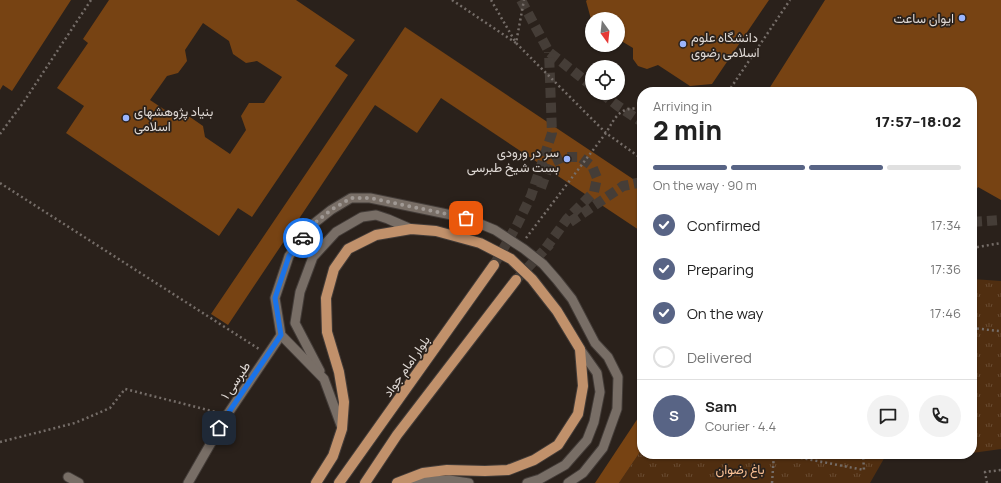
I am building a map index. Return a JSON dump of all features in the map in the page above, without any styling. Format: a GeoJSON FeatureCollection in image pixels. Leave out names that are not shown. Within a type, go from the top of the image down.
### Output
{"type":"FeatureCollection","features":[{"type":"Feature","properties":{"kind":"main road"},"geometry":{"type":"LineString","coordinates":[[316,483],[333,456],[342,429],[344,402],[339,372],[327,332],[326,298],[334,269],[348,249],[376,235],[410,229],[436,231],[480,243],[510,259],[532,279],[557,311],[580,349],[583,386],[578,414],[558,445],[534,460],[508,470],[447,470],[423,474],[398,483]]}},
{"type":"Feature","properties":{"kind":"main road","name":"بلوار امام جواد"},"geometry":{"type":"LineString","coordinates":[[339,483],[494,265]]}},
{"type":"Feature","properties":{"kind":"main road"},"geometry":{"type":"LineString","coordinates":[[365,483],[397,435],[516,280]]}},
{"type":"Feature","properties":{"kind":"lane"},"geometry":{"type":"LineString","coordinates":[[324,380],[281,335],[275,298],[289,256],[312,225],[331,210],[351,198],[370,198],[466,218],[494,230],[520,246],[543,264],[572,299],[595,343],[608,357],[618,377],[617,409],[603,448],[583,473],[568,483]]}},
{"type":"Feature","properties":{"kind":"lane"},"geometry":{"type":"LineString","coordinates":[[342,429],[324,380],[295,323],[300,292],[313,257],[336,232],[362,217],[376,215],[410,229]]}},
{"type":"Feature","properties":{"kind":"lane","name":"طبرسی ۱"},"geometry":{"type":"LineString","coordinates":[[188,483],[227,415],[281,335]]}},
{"type":"Feature","properties":{"kind":"lane"},"geometry":{"type":"LineString","coordinates":[[527,483],[540,479],[565,465],[587,440],[594,422],[600,392],[597,373],[580,349]]}},
{"type":"Feature","properties":{"kind":"lane"},"geometry":{"type":"LineString","coordinates":[[68,477],[79,483]]}},
{"type":"Feature","properties":{"kind":"lane"},"geometry":{"type":"LineString","coordinates":[[398,483],[449,480],[469,483]]}},
{"type":"Feature","properties":{"kind":"path"},"geometry":{"type":"LineString","coordinates":[[0,134],[23,103],[91,0]]}},
{"type":"Feature","properties":{"kind":"path"},"geometry":{"type":"LineString","coordinates":[[452,0],[516,43],[606,133],[637,155]]}},
{"type":"Feature","properties":{"kind":"path"},"geometry":{"type":"LineString","coordinates":[[492,0],[516,43]]}},
{"type":"Feature","properties":{"kind":"path"},"geometry":{"type":"LineString","coordinates":[[516,43],[524,0]]}},
{"type":"Feature","properties":{"kind":"path"},"geometry":{"type":"LineString","coordinates":[[731,87],[790,0]]}},
{"type":"Feature","properties":{"kind":"path"},"geometry":{"type":"LineString","coordinates":[[520,246],[606,133],[617,114],[632,108],[637,108]]}},
{"type":"Feature","properties":{"kind":"path"},"geometry":{"type":"LineString","coordinates":[[0,183],[267,355]]}},
{"type":"Feature","properties":{"kind":"path"},"geometry":{"type":"LineString","coordinates":[[977,247],[1001,243]]}},
{"type":"Feature","properties":{"kind":"path"},"geometry":{"type":"LineString","coordinates":[[977,329],[999,331]]}},
{"type":"Feature","properties":{"kind":"path"},"geometry":{"type":"LineString","coordinates":[[0,442],[75,423],[110,408],[124,389],[227,415]]}},
{"type":"Feature","properties":{"kind":"path"},"geometry":{"type":"LineString","coordinates":[[772,483],[774,459]]}},
{"type":"Feature","properties":{"kind":"path"},"geometry":{"type":"LineString","coordinates":[[807,459],[864,470],[863,459]]}},
{"type":"Feature","properties":{"kind":"path"},"geometry":{"type":"LineString","coordinates":[[987,483],[985,472],[1001,470]]}},
{"type":"Feature","properties":{"kind":"green space"},"geometry":{"type":"Polygon","coordinates":[[[977,279],[1001,281],[1001,449],[977,452],[977,279]]]}},
{"type":"Feature","properties":{"kind":"green space","name":"باغ رضوان"},"geometry":{"type":"Polygon","coordinates":[[[637,456],[637,459],[884,459],[870,483],[619,483],[637,456]]]}},
{"type":"Feature","properties":{"kind":"building"},"geometry":{"type":"Polygon","coordinates":[[[0,0],[71,0],[12,91],[3,85],[0,90],[0,0]]]}},
{"type":"Feature","properties":{"kind":"building","name":"بنیاد پژوهشهای اسلامی"},"geometry":{"type":"Polygon","coordinates":[[[109,0],[296,0],[355,40],[335,66],[348,75],[252,217],[238,208],[219,236],[66,133],[84,106],[57,88],[88,43],[83,39],[109,0]],[[203,23],[185,50],[187,61],[178,73],[167,76],[150,100],[177,118],[190,117],[203,126],[205,137],[230,154],[246,130],[241,116],[249,103],[264,103],[282,77],[257,61],[246,63],[233,54],[229,41],[203,23]]]}},
{"type":"Feature","properties":{"kind":"building","name":"دانشگاه علوم اسلامی رضوی"},"geometry":{"type":"Polygon","coordinates":[[[769,0],[712,84],[690,86],[658,65],[647,69],[638,66],[633,59],[633,48],[625,43],[625,12],[589,12],[586,1],[769,0]]]}},
{"type":"Feature","properties":{"kind":"building"},"geometry":{"type":"Polygon","coordinates":[[[825,0],[1001,0],[1001,200],[978,187],[977,189],[977,87],[770,87],[825,0]]]}},
{"type":"Feature","properties":{"kind":"building","name":"سر در ورودی بست شیخ طبرسی"},"geometry":{"type":"Polygon","coordinates":[[[405,27],[637,182],[637,229],[441,98],[417,133],[375,105],[228,325],[211,314],[405,27]]]}},
{"type":"Feature","properties":{"kind":"building"},"geometry":{"type":"Polygon","coordinates":[[[637,420],[637,456],[619,483],[595,483],[637,420]]]}},
{"type":"Feature","properties":{"kind":"tunnel"},"geometry":{"type":"LineString","coordinates":[[521,0],[549,52],[585,80]]}},
{"type":"Feature","properties":{"kind":"tunnel"},"geometry":{"type":"LineString","coordinates":[[494,265],[517,225],[531,196],[552,133],[549,52]]}},
{"type":"Feature","properties":{"kind":"tunnel"},"geometry":{"type":"LineString","coordinates":[[610,100],[637,119]]}},
{"type":"Feature","properties":{"kind":"tunnel"},"geometry":{"type":"LineString","coordinates":[[541,188],[550,163],[563,157],[580,157],[592,166],[597,178],[594,192],[567,219],[546,248]]}},
{"type":"Feature","properties":{"kind":"tunnel"},"geometry":{"type":"LineString","coordinates":[[570,222],[623,186],[637,183]]}},
{"type":"Feature","properties":{"kind":"tunnel"},"geometry":{"type":"LineString","coordinates":[[977,222],[1001,220]]}},
{"type":"Feature","properties":{"kind":"tunnel"},"geometry":{"type":"LineString","coordinates":[[516,280],[550,244]]}},
{"type":"Feature","properties":{"kind":"way so far"},"geometry":{"type":"LineString","coordinates":[[303,238],[312,225],[331,210],[351,198],[370,198],[466,218]]}},
{"type":"Feature","properties":{"kind":"place","name":"ایوان ساعت"},"geometry":{"type":"Point","coordinates":[962,18]}},
{"type":"Feature","properties":{"kind":"place","name":"دانشگاه علوم اسلامی رضوی"},"geometry":{"type":"Point","coordinates":[683,44]}},
{"type":"Feature","properties":{"kind":"place","name":"بنیاد پژوهشهای اسلامی"},"geometry":{"type":"Point","coordinates":[126,118]}},
{"type":"Feature","properties":{"kind":"place","name":"سر در ورودی بست شیخ طبرسی"},"geometry":{"type":"Point","coordinates":[567,159]}},
{"type":"Feature","properties":{"kind":"route"},"geometry":{"type":"LineString","coordinates":[[219,428],[281,335],[275,298],[289,256],[303,238]]}}]}
